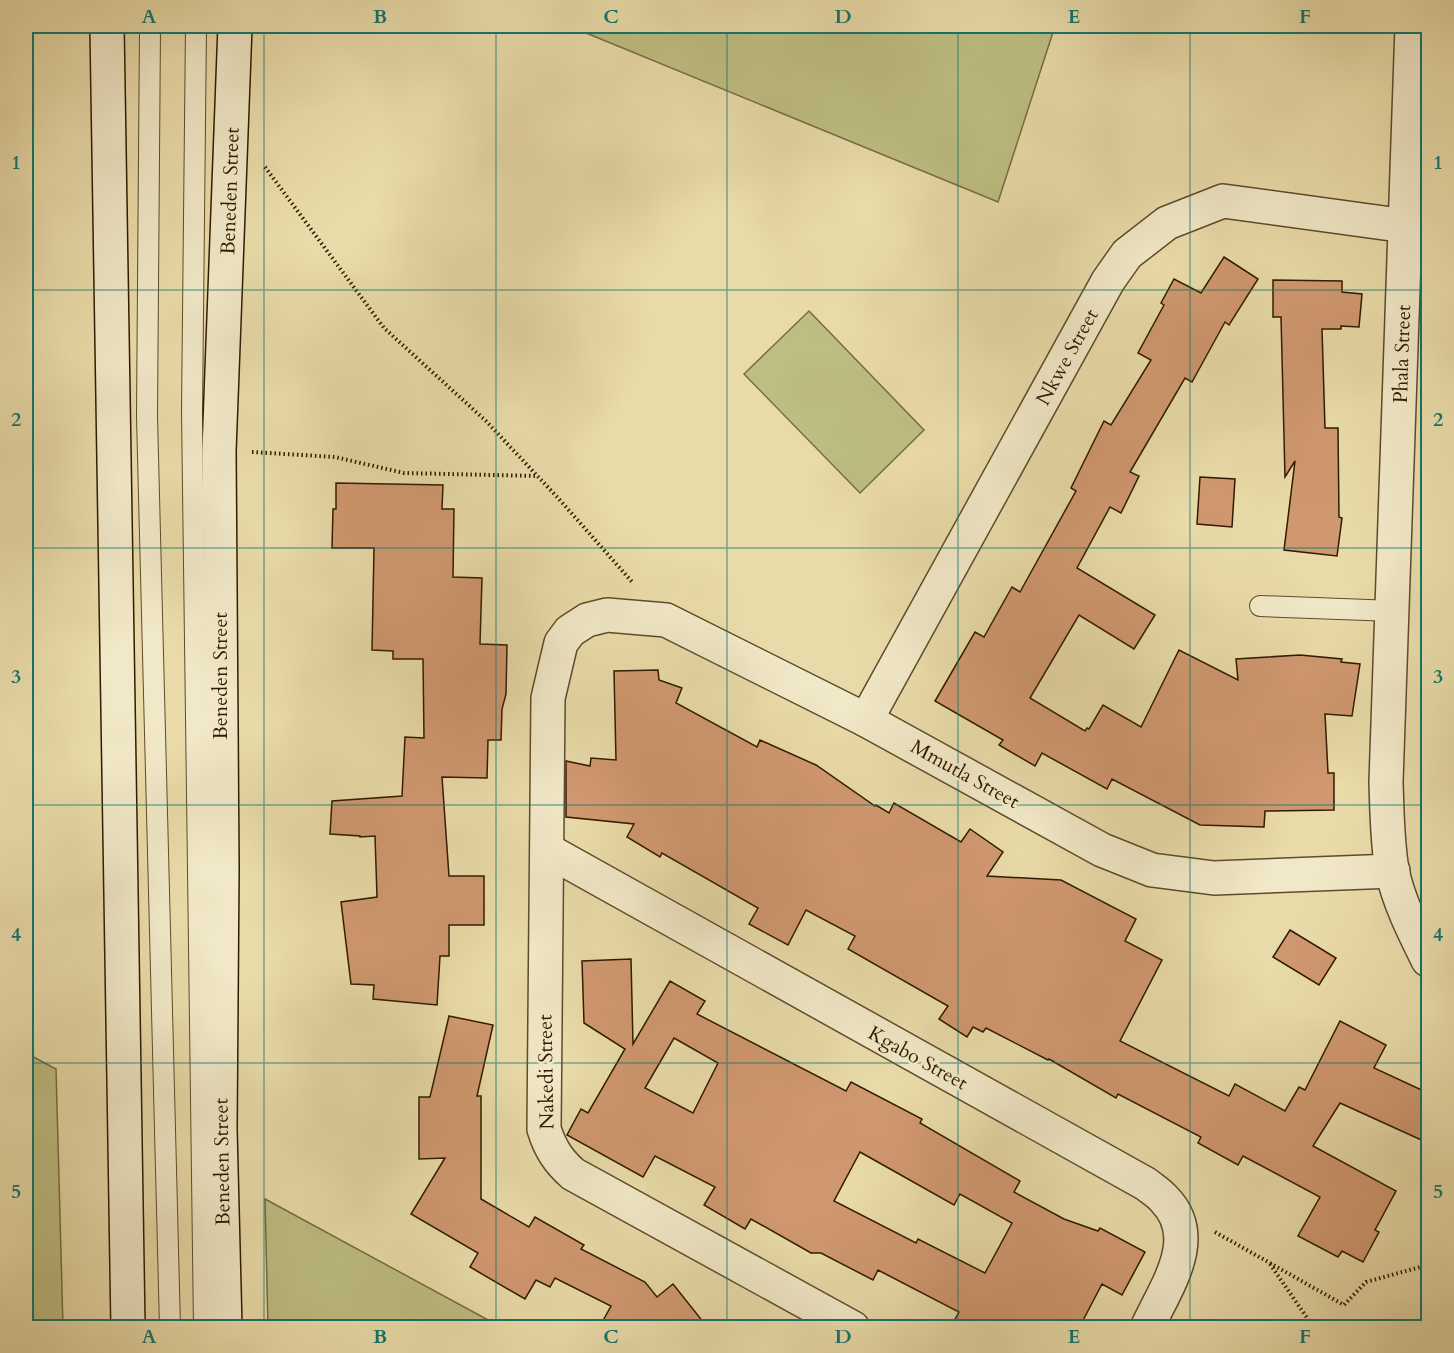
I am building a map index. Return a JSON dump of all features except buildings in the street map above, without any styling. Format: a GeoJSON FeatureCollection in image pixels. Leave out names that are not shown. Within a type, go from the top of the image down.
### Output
{"type":"FeatureCollection","features":[{"type":"Feature","properties":{"kind":"street"},"geometry":{"type":"LineString","coordinates":[[107,26],[128,1328]]}},
{"type":"Feature","properties":{"kind":"street","name":"Beneden Street"},"geometry":{"type":"LineString","coordinates":[[225,1328],[220,1129],[222,855],[219,451],[235,26]]}},
{"type":"Feature","properties":{"kind":"street","name":"Phala Street"},"geometry":{"type":"LineString","coordinates":[[1413,26],[1394,611],[1386,782],[1387,822],[1393,872],[1406,913],[1428,960]]}},
{"type":"Feature","properties":{"kind":"street","name":"Nkwe Street"},"geometry":{"type":"LineString","coordinates":[[866,720],[1108,281],[1127,254],[1167,223],[1223,201],[1406,226]]}},
{"type":"Feature","properties":{"kind":"street","name":"Mmutla Street"},"geometry":{"type":"LineString","coordinates":[[561,643],[570,631],[587,620],[607,615],[666,620],[866,720],[1102,850],[1152,870],[1214,878],[1393,872]]}},
{"type":"Feature","properties":{"kind":"street","name":"Nakedi Street"},"geometry":{"type":"LineString","coordinates":[[561,643],[548,698],[544,1129],[550,1147],[561,1163],[573,1174],[854,1328]]}},
{"type":"Feature","properties":{"kind":"street","name":"Kgabo Street"},"geometry":{"type":"LineString","coordinates":[[547,850],[1146,1184],[1164,1198],[1176,1214]]}},
{"type":"Feature","properties":{"kind":"street"},"geometry":{"type":"LineString","coordinates":[[1147,1328],[1180,1256],[1182,1235],[1176,1214]]}},
{"type":"Feature","properties":{"kind":"lane"},"geometry":{"type":"LineString","coordinates":[[150,26],[147,416],[170,1328]]}},
{"type":"Feature","properties":{"kind":"lane"},"geometry":{"type":"LineString","coordinates":[[196,26],[192,411],[204,1328]]}},
{"type":"Feature","properties":{"kind":"lane"},"geometry":{"type":"LineString","coordinates":[[1260,606],[1394,611]]}},
{"type":"Feature","properties":{"kind":"path"},"geometry":{"type":"LineString","coordinates":[[232,123],[384,328],[486,421],[666,620]]}},
{"type":"Feature","properties":{"kind":"path"},"geometry":{"type":"LineString","coordinates":[[219,451],[335,457],[404,473],[538,476]]}},
{"type":"Feature","properties":{"kind":"path"},"geometry":{"type":"LineString","coordinates":[[1176,1214],[1205,1225],[1344,1305],[1366,1282],[1424,1266],[1428,1267]]}},
{"type":"Feature","properties":{"kind":"path"},"geometry":{"type":"LineString","coordinates":[[1269,1263],[1314,1328]]}},
{"type":"Feature","properties":{"kind":"green space"},"geometry":{"type":"Polygon","coordinates":[[[569,26],[1055,26],[998,202],[569,26]]]}},
{"type":"Feature","properties":{"kind":"green space"},"geometry":{"type":"Polygon","coordinates":[[[809,311],[924,430],[860,493],[744,374],[809,311]]]}},
{"type":"Feature","properties":{"kind":"green space"},"geometry":{"type":"Polygon","coordinates":[[[26,1053],[56,1069],[63,1327],[26,1327],[26,1053]]]}},
{"type":"Feature","properties":{"kind":"green space"},"geometry":{"type":"Polygon","coordinates":[[[265,1199],[501,1327],[268,1327],[265,1199]]]}}]}
